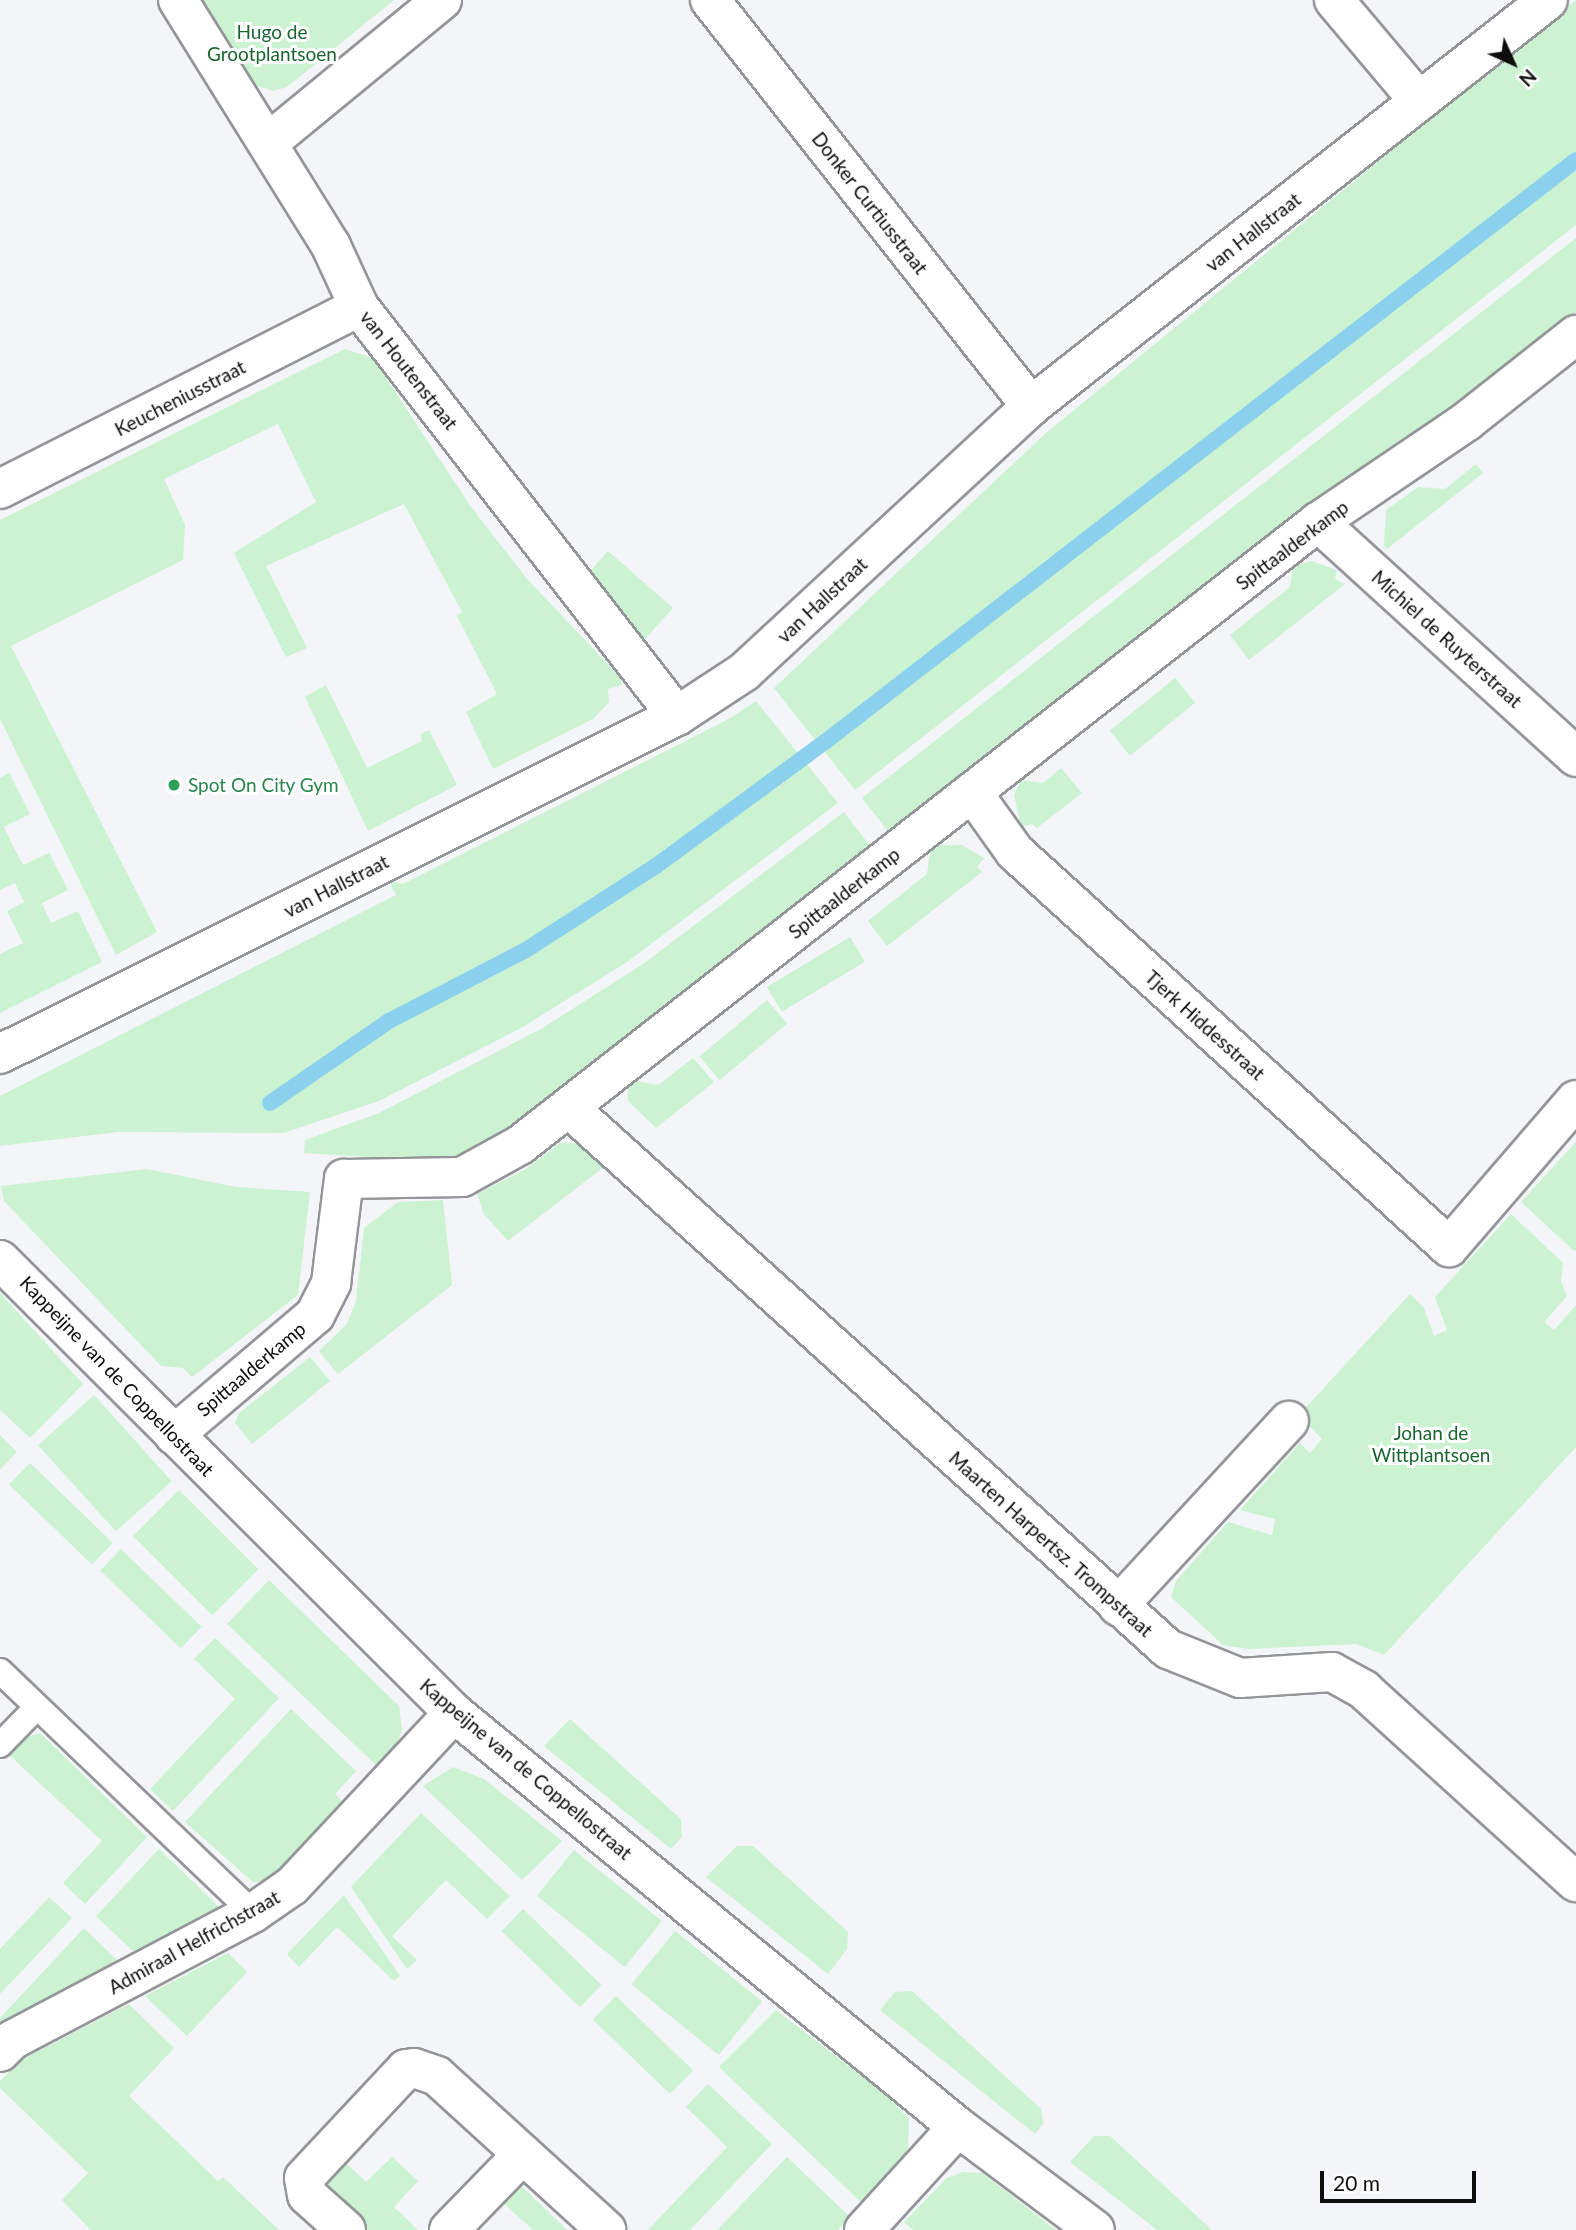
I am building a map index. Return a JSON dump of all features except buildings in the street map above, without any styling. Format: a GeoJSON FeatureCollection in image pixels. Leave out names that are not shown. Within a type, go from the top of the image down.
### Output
{"type":"FeatureCollection","features":[{"type":"Feature","properties":{"kind":"street","name":"van Houtenstraat"},"geometry":{"type":"LineString","coordinates":[[178,0],[269,142],[331,246],[359,307],[677,716]]}},
{"type":"Feature","properties":{"kind":"street"},"geometry":{"type":"LineString","coordinates":[[269,142],[442,0]]}},
{"type":"Feature","properties":{"kind":"street","name":"Donker Curtiusstraat"},"geometry":{"type":"LineString","coordinates":[[710,0],[1031,406]]}},
{"type":"Feature","properties":{"kind":"street"},"geometry":{"type":"LineString","coordinates":[[1334,0],[1419,101]]}},
{"type":"Feature","properties":{"kind":"street","name":"van Hallstraat"},"geometry":{"type":"LineString","coordinates":[[0,1054],[677,716],[744,672],[1031,406],[1548,0]]}},
{"type":"Feature","properties":{"kind":"street","name":"Keucheniusstraat"},"geometry":{"type":"LineString","coordinates":[[0,489],[359,307]]}},
{"type":"Feature","properties":{"kind":"street","name":"Spittaalderkamp"},"geometry":{"type":"LineString","coordinates":[[174,1435],[315,1315],[331,1283],[344,1180],[462,1177],[520,1145],[1318,522],[1467,421],[1576,335]]}},
{"type":"Feature","properties":{"kind":"street","name":"Michiel de Ruyterstraat"},"geometry":{"type":"LineString","coordinates":[[1318,522],[1576,757]]}},
{"type":"Feature","properties":{"kind":"street","name":"Tjerk Hiddesstraat"},"geometry":{"type":"LineString","coordinates":[[972,792],[1015,852],[1449,1247],[1576,1100]]}},
{"type":"Feature","properties":{"kind":"street","name":"Maarten Harpertsz. Trompstraat"},"geometry":{"type":"LineString","coordinates":[[569,1108],[1118,1606],[1168,1648],[1240,1678],[1332,1672],[1364,1690],[1576,1882]]}},
{"type":"Feature","properties":{"kind":"street","name":"Kappeijne van de Coppellostraat"},"geometry":{"type":"LineString","coordinates":[[0,1260],[454,1713],[958,2127],[1095,2230]]}},
{"type":"Feature","properties":{"kind":"street"},"geometry":{"type":"LineString","coordinates":[[1118,1606],[1289,1421]]}},
{"type":"Feature","properties":{"kind":"street","name":"Admiraal Helfrichstraat"},"geometry":{"type":"LineString","coordinates":[[0,2052],[12,2040],[253,1913],[292,1886],[454,1713]]}},
{"type":"Feature","properties":{"kind":"street"},"geometry":{"type":"LineString","coordinates":[[346,2230],[307,2194],[304,2178],[405,2069],[433,2072],[606,2230]]}},
{"type":"Feature","properties":{"kind":"street"},"geometry":{"type":"LineString","coordinates":[[864,2230],[958,2127]]}},
{"type":"Feature","properties":{"kind":"street"},"geometry":{"type":"LineString","coordinates":[[449,2230],[523,2154]]}},
{"type":"Feature","properties":{"kind":"lane"},"geometry":{"type":"LineString","coordinates":[[0,1671],[253,1913]]}},
{"type":"Feature","properties":{"kind":"lane"},"geometry":{"type":"LineString","coordinates":[[0,1745],[37,1707]]}},
{"type":"Feature","properties":{"kind":"green space","name":"Hugo de Grootplantsoen"},"geometry":{"type":"Polygon","coordinates":[[[192,0],[394,0],[287,87],[273,91],[246,82],[192,0]]]}},
{"type":"Feature","properties":{"kind":"green space"},"geometry":{"type":"Polygon","coordinates":[[[1576,0],[1576,225],[855,790],[774,688],[1046,433],[1576,0]]]}},
{"type":"Feature","properties":{"kind":"green space"},"geometry":{"type":"Polygon","coordinates":[[[1576,238],[1576,312],[1420,434],[1253,547],[888,831],[862,798],[1576,238]]]}},
{"type":"Feature","properties":{"kind":"green space"},"geometry":{"type":"Polygon","coordinates":[[[345,349],[373,358],[471,507],[528,580],[620,677],[622,685],[608,689],[609,702],[593,719],[493,769],[466,712],[497,694],[457,616],[462,612],[404,504],[266,566],[307,648],[286,657],[234,553],[316,502],[278,424],[164,479],[185,525],[183,560],[11,646],[157,932],[116,955],[0,719],[0,520],[345,349]]]}},
{"type":"Feature","properties":{"kind":"green space"},"geometry":{"type":"Polygon","coordinates":[[[1476,464],[1483,473],[1387,549],[1384,545],[1386,510],[1418,487],[1445,489],[1476,464]]]}},
{"type":"Feature","properties":{"kind":"green space"},"geometry":{"type":"Polygon","coordinates":[[[608,551],[673,608],[645,639],[585,577],[608,551]]]}},
{"type":"Feature","properties":{"kind":"green space"},"geometry":{"type":"Polygon","coordinates":[[[1312,561],[1337,570],[1335,579],[1345,584],[1249,660],[1230,635],[1290,587],[1293,566],[1312,561]]]}},
{"type":"Feature","properties":{"kind":"green space"},"geometry":{"type":"Polygon","coordinates":[[[1175,678],[1195,703],[1130,756],[1110,731],[1175,678]]]}},
{"type":"Feature","properties":{"kind":"green space"},"geometry":{"type":"Polygon","coordinates":[[[326,685],[367,768],[422,741],[420,734],[429,730],[457,785],[368,831],[305,697],[326,685]]]}},
{"type":"Feature","properties":{"kind":"green space"},"geometry":{"type":"Polygon","coordinates":[[[756,701],[838,803],[627,962],[521,1028],[379,1101],[284,1133],[118,1132],[0,1146],[0,1096],[396,895],[389,881],[403,884],[729,719],[756,701]]]}},
{"type":"Feature","properties":{"kind":"green space"},"geometry":{"type":"Polygon","coordinates":[[[1061,768],[1082,793],[1037,828],[1032,824],[1021,827],[1014,795],[1021,780],[1043,783],[1061,768]]]}},
{"type":"Feature","properties":{"kind":"green space"},"geometry":{"type":"Polygon","coordinates":[[[9,773],[30,814],[4,827],[13,846],[23,865],[49,853],[68,890],[42,903],[51,923],[78,911],[102,962],[0,1013],[0,954],[23,943],[7,911],[24,902],[15,883],[0,890],[0,778],[9,773]]]}},
{"type":"Feature","properties":{"kind":"green space"},"geometry":{"type":"Polygon","coordinates":[[[844,812],[870,846],[507,1133],[459,1157],[432,1161],[304,1153],[305,1140],[379,1113],[541,1029],[643,964],[844,812]]]}},
{"type":"Feature","properties":{"kind":"green space"},"geometry":{"type":"Polygon","coordinates":[[[940,845],[962,845],[984,858],[977,867],[982,872],[887,946],[868,921],[927,874],[930,852],[940,845]]]}},
{"type":"Feature","properties":{"kind":"green space"},"geometry":{"type":"Polygon","coordinates":[[[850,937],[865,962],[782,1012],[767,987],[850,937]]]}},
{"type":"Feature","properties":{"kind":"green space"},"geometry":{"type":"Polygon","coordinates":[[[767,1000],[787,1024],[720,1080],[700,1057],[767,1000]]]}},
{"type":"Feature","properties":{"kind":"green space"},"geometry":{"type":"Polygon","coordinates":[[[693,1058],[714,1082],[656,1128],[628,1101],[628,1089],[636,1081],[658,1085],[693,1058]]]}},
{"type":"Feature","properties":{"kind":"green space"},"geometry":{"type":"Polygon","coordinates":[[[1576,1142],[1576,1250],[1574,1251],[1521,1202],[1576,1142]]]}},
{"type":"Feature","properties":{"kind":"green space"},"geometry":{"type":"Polygon","coordinates":[[[560,1143],[589,1144],[609,1163],[508,1241],[484,1214],[477,1194],[526,1169],[560,1143]]]}},
{"type":"Feature","properties":{"kind":"green space"},"geometry":{"type":"Polygon","coordinates":[[[147,1169],[236,1187],[310,1192],[298,1295],[192,1377],[183,1368],[161,1366],[4,1201],[1,1186],[147,1169]]]}},
{"type":"Feature","properties":{"kind":"green space"},"geometry":{"type":"Polygon","coordinates":[[[443,1200],[452,1285],[338,1374],[319,1351],[347,1324],[356,1301],[364,1228],[398,1202],[443,1200]]]}},
{"type":"Feature","properties":{"kind":"green space","name":"Johan de Wittplantsoen"},"geometry":{"type":"Polygon","coordinates":[[[1511,1214],[1563,1263],[1561,1281],[1567,1296],[1544,1322],[1554,1330],[1576,1305],[1576,1447],[1384,1655],[1356,1644],[1248,1649],[1223,1645],[1171,1597],[1176,1581],[1228,1522],[1272,1535],[1275,1519],[1240,1510],[1300,1443],[1310,1453],[1322,1439],[1299,1415],[1410,1294],[1424,1308],[1434,1336],[1447,1330],[1435,1297],[1511,1214]]]}},
{"type":"Feature","properties":{"kind":"green space"},"geometry":{"type":"Polygon","coordinates":[[[0,1293],[83,1384],[30,1438],[0,1410],[0,1293]]]}},
{"type":"Feature","properties":{"kind":"green space"},"geometry":{"type":"Polygon","coordinates":[[[310,1357],[330,1381],[252,1444],[235,1423],[239,1413],[310,1357]]]}},
{"type":"Feature","properties":{"kind":"green space"},"geometry":{"type":"Polygon","coordinates":[[[94,1395],[172,1481],[116,1531],[38,1445],[94,1395]]]}},
{"type":"Feature","properties":{"kind":"green space"},"geometry":{"type":"Polygon","coordinates":[[[0,1435],[17,1452],[0,1470],[0,1435]]]}},
{"type":"Feature","properties":{"kind":"green space"},"geometry":{"type":"Polygon","coordinates":[[[30,1463],[113,1543],[92,1564],[9,1485],[30,1463]]]}},
{"type":"Feature","properties":{"kind":"green space"},"geometry":{"type":"Polygon","coordinates":[[[179,1490],[258,1569],[212,1615],[133,1536],[179,1490]]]}},
{"type":"Feature","properties":{"kind":"green space"},"geometry":{"type":"Polygon","coordinates":[[[121,1549],[202,1627],[181,1648],[100,1571],[121,1549]]]}},
{"type":"Feature","properties":{"kind":"green space"},"geometry":{"type":"Polygon","coordinates":[[[269,1580],[399,1706],[402,1730],[397,1743],[377,1766],[227,1624],[269,1580]]]}},
{"type":"Feature","properties":{"kind":"green space"},"geometry":{"type":"Polygon","coordinates":[[[215,1638],[279,1698],[173,1811],[150,1789],[235,1699],[194,1659],[215,1638]]]}},
{"type":"Feature","properties":{"kind":"green space"},"geometry":{"type":"Polygon","coordinates":[[[291,1709],[356,1771],[335,1794],[345,1804],[273,1880],[253,1882],[185,1822],[291,1709]]]}},
{"type":"Feature","properties":{"kind":"green space"},"geometry":{"type":"Polygon","coordinates":[[[570,1719],[681,1819],[682,1837],[671,1849],[544,1746],[570,1719]]]}},
{"type":"Feature","properties":{"kind":"green space"},"geometry":{"type":"Polygon","coordinates":[[[40,1733],[147,1837],[85,1904],[63,1883],[102,1841],[7,1753],[24,1738],[40,1733]]]}},
{"type":"Feature","properties":{"kind":"green space"},"geometry":{"type":"Polygon","coordinates":[[[453,1767],[484,1779],[562,1841],[522,1880],[423,1786],[453,1767]]]}},
{"type":"Feature","properties":{"kind":"green space"},"geometry":{"type":"Polygon","coordinates":[[[421,1813],[510,1896],[487,1919],[446,1880],[392,1936],[417,1960],[407,1969],[351,1887],[421,1813]]]}},
{"type":"Feature","properties":{"kind":"green space"},"geometry":{"type":"Polygon","coordinates":[[[737,1846],[753,1846],[848,1932],[847,1949],[828,1974],[706,1877],[737,1846]]]}},
{"type":"Feature","properties":{"kind":"green space"},"geometry":{"type":"Polygon","coordinates":[[[159,1849],[220,1908],[135,1953],[96,1916],[159,1849]]]}},
{"type":"Feature","properties":{"kind":"green space"},"geometry":{"type":"Polygon","coordinates":[[[574,1850],[662,1921],[625,1967],[537,1896],[574,1850]]]}},
{"type":"Feature","properties":{"kind":"green space"},"geometry":{"type":"Polygon","coordinates":[[[344,1895],[400,1976],[394,1981],[337,1927],[299,1967],[287,1954],[344,1895]]]}},
{"type":"Feature","properties":{"kind":"green space"},"geometry":{"type":"Polygon","coordinates":[[[49,1897],[72,1918],[0,1994],[0,1949],[49,1897]]]}},
{"type":"Feature","properties":{"kind":"green space"},"geometry":{"type":"Polygon","coordinates":[[[523,1909],[601,1985],[580,2007],[501,1931],[523,1909]]]}},
{"type":"Feature","properties":{"kind":"green space"},"geometry":{"type":"Polygon","coordinates":[[[84,1928],[118,1961],[0,2022],[0,2018],[84,1928]]]}},
{"type":"Feature","properties":{"kind":"green space"},"geometry":{"type":"Polygon","coordinates":[[[675,1931],[762,2001],[719,2055],[632,1985],[675,1931]]]}},
{"type":"Feature","properties":{"kind":"green space"},"geometry":{"type":"Polygon","coordinates":[[[228,1953],[247,1972],[187,2036],[145,1996],[228,1953]]]}},
{"type":"Feature","properties":{"kind":"green space"},"geometry":{"type":"Polygon","coordinates":[[[912,1991],[1041,2109],[1043,2124],[1035,2134],[880,2010],[895,1992],[912,1991]]]}},
{"type":"Feature","properties":{"kind":"green space"},"geometry":{"type":"Polygon","coordinates":[[[616,1996],[693,2070],[670,2094],[593,2020],[616,1996]]]}},
{"type":"Feature","properties":{"kind":"green space"},"geometry":{"type":"Polygon","coordinates":[[[129,2004],[174,2048],[129,2096],[218,2181],[223,2177],[279,2230],[91,2230],[62,2200],[88,2173],[0,2088],[0,2081],[21,2060],[129,2004]]]}},
{"type":"Feature","properties":{"kind":"green space"},"geometry":{"type":"Polygon","coordinates":[[[776,2010],[885,2094],[909,2119],[908,2148],[902,2161],[863,2204],[719,2067],[776,2010]]]}},
{"type":"Feature","properties":{"kind":"green space"},"geometry":{"type":"Polygon","coordinates":[[[708,2084],[772,2144],[690,2230],[648,2230],[727,2147],[686,2107],[708,2084]]]}},
{"type":"Feature","properties":{"kind":"green space"},"geometry":{"type":"Polygon","coordinates":[[[1094,2136],[1110,2136],[1212,2230],[1157,2230],[1070,2162],[1094,2136]]]}},
{"type":"Feature","properties":{"kind":"green space"},"geometry":{"type":"Polygon","coordinates":[[[392,2157],[418,2181],[394,2207],[418,2230],[364,2230],[315,2184],[341,2158],[366,2182],[392,2157]]]}},
{"type":"Feature","properties":{"kind":"green space"},"geometry":{"type":"Polygon","coordinates":[[[787,2157],[850,2217],[838,2230],[717,2230],[787,2157]]]}},
{"type":"Feature","properties":{"kind":"green space"},"geometry":{"type":"Polygon","coordinates":[[[963,2172],[982,2173],[1056,2230],[913,2230],[904,2222],[947,2178],[963,2172]]]}},
{"type":"Feature","properties":{"kind":"green space"},"geometry":{"type":"Polygon","coordinates":[[[515,2180],[567,2230],[533,2230],[498,2198],[515,2180]]]}},
{"type":"Feature","properties":{"kind":"waterway"},"geometry":{"type":"LineString","coordinates":[[270,1103],[389,1021],[526,950],[656,866],[825,742],[1576,160]]}},
{"type":"Feature","properties":{"kind":"place","name":"Spot On City Gym"},"geometry":{"type":"Point","coordinates":[174,785]}}]}
